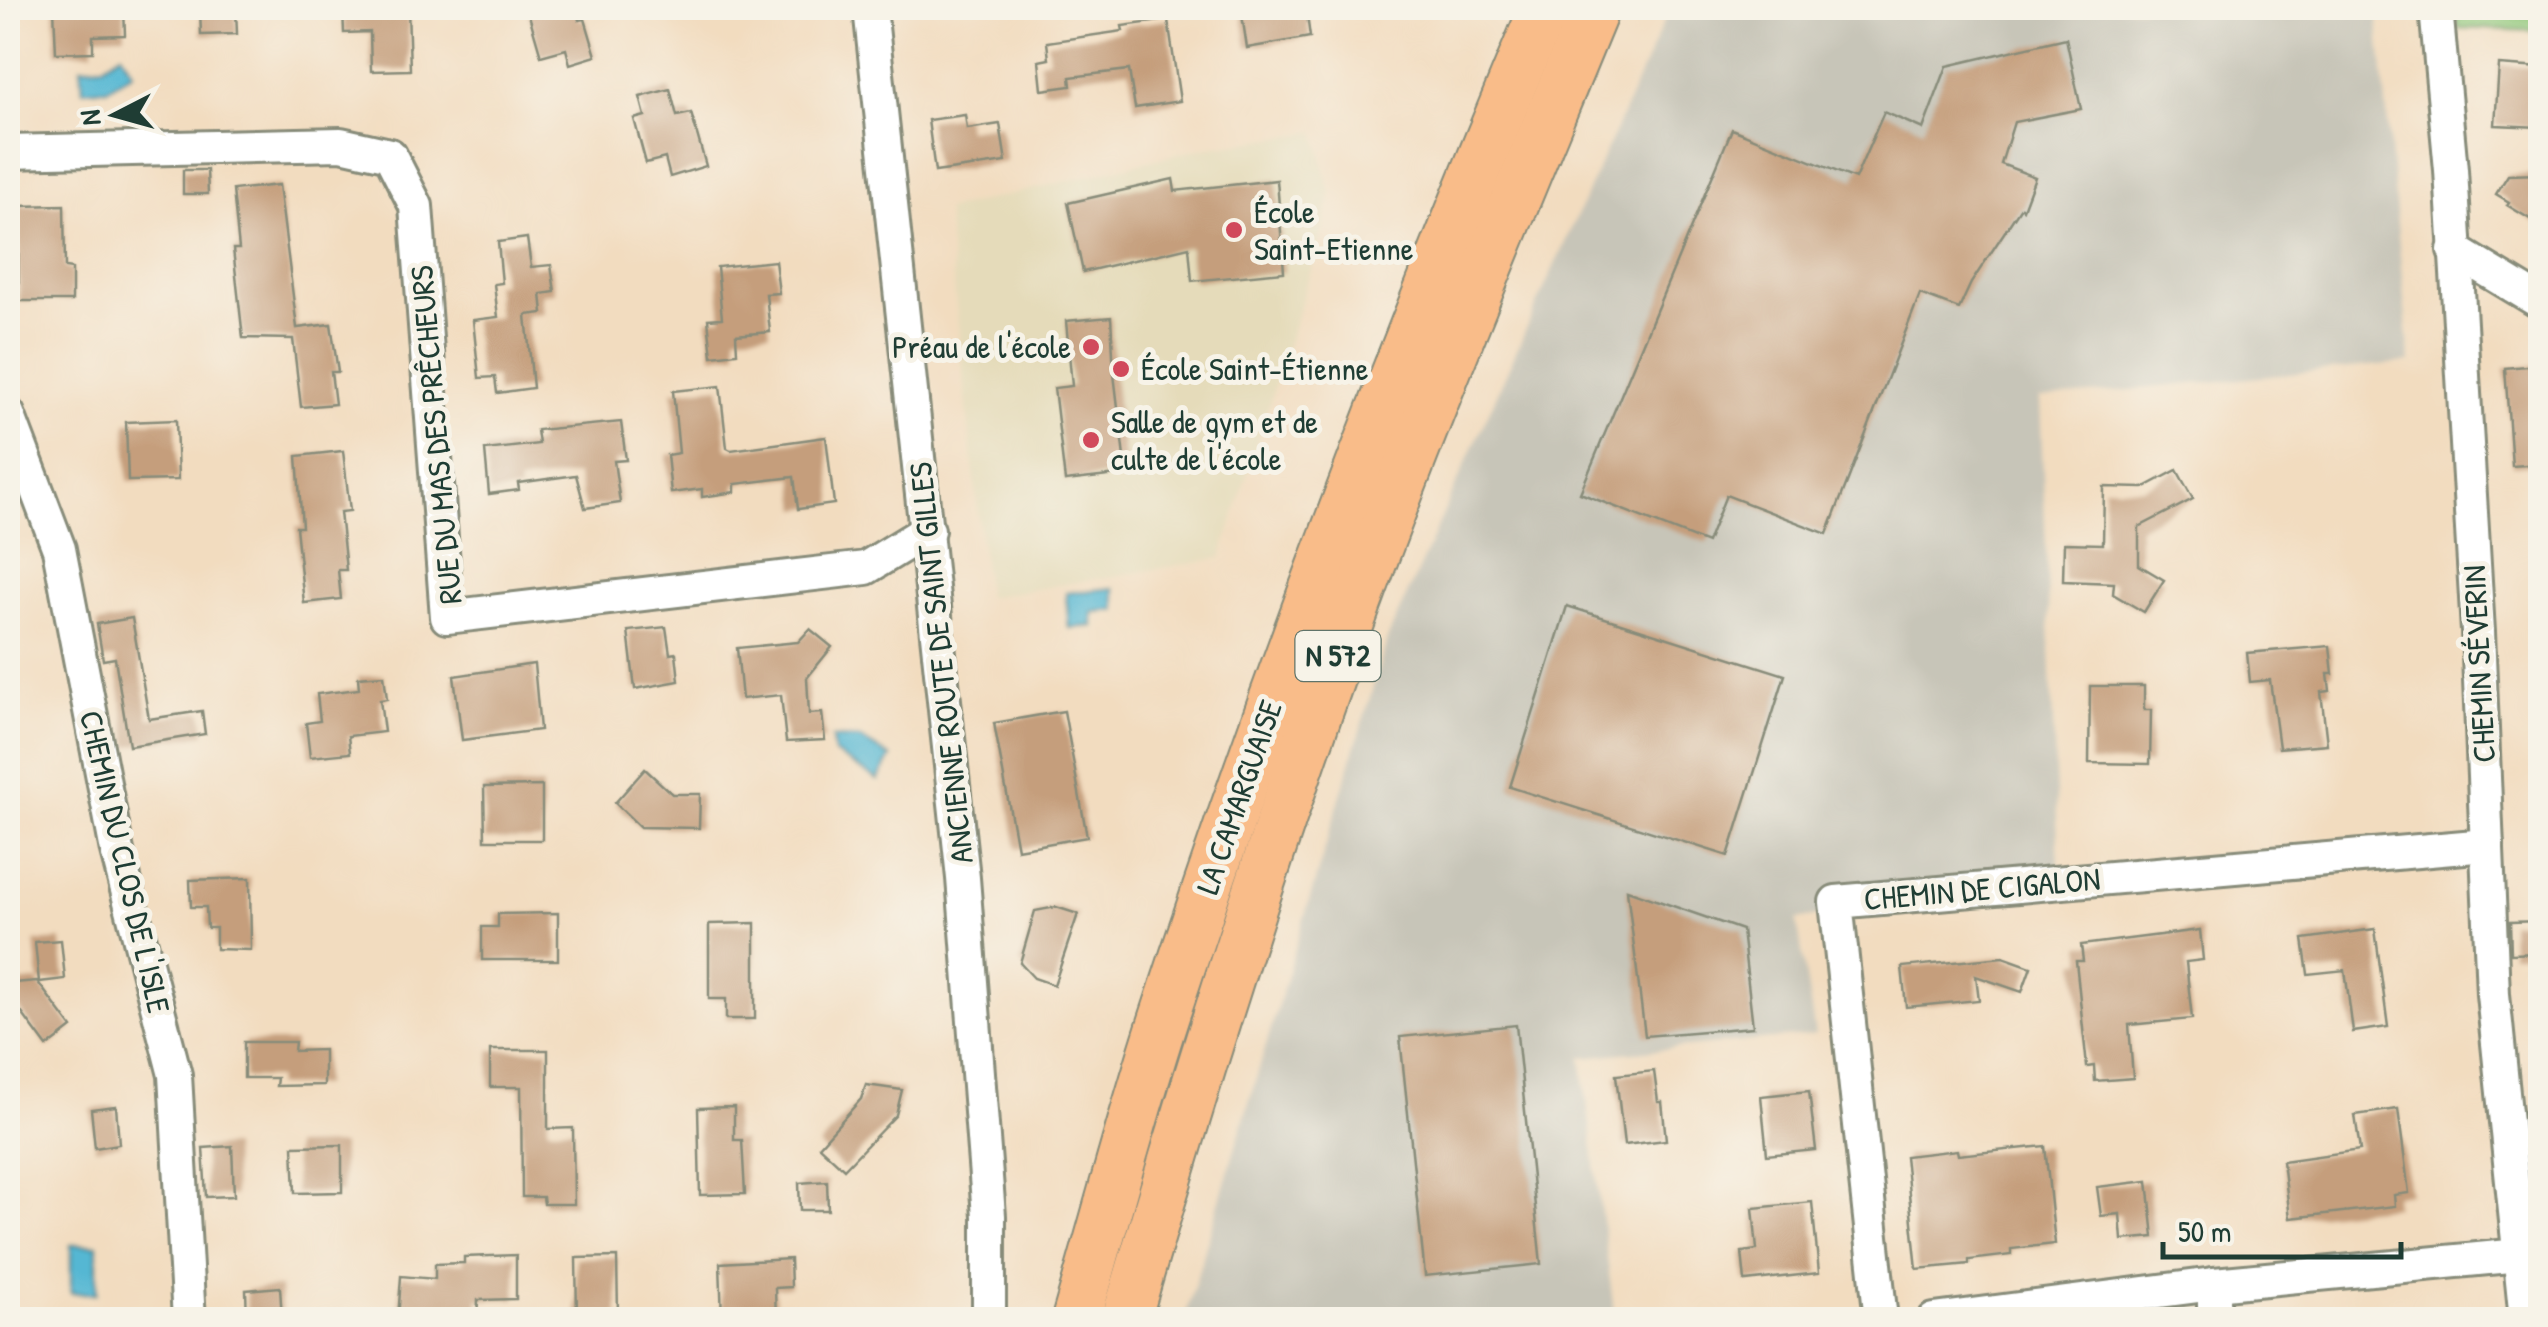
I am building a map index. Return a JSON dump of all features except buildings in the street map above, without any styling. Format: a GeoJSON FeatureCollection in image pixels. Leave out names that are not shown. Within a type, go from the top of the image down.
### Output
{"type":"FeatureCollection","features":[{"type":"Feature","properties":{"kind":"highway","name":"LA CAMARGUAISE"},"geometry":{"type":"LineString","coordinates":[[1076,1320],[1162,1026],[1240,792],[1368,441],[1541,8]]}},
{"type":"Feature","properties":{"kind":"highway","name":"LA CAMARGUAISE"},"geometry":{"type":"LineString","coordinates":[[1126,1320],[1206,1047],[1328,684],[1409,468],[1594,8]]}},
{"type":"Feature","properties":{"kind":"street","name":"CHEMIN SÉVERIN"},"geometry":{"type":"LineString","coordinates":[[2436,8],[2444,79],[2478,632],[2493,994],[2526,1320]]}},
{"type":"Feature","properties":{"kind":"street","name":"ANCIENNE ROUTE DE SAINT GILLES"},"geometry":{"type":"LineString","coordinates":[[879,9],[966,915],[989,1216],[989,1320]]}},
{"type":"Feature","properties":{"kind":"street","name":"RUE DU MAS DES PRÊCHEURS"},"geometry":{"type":"LineString","coordinates":[[8,152],[342,144],[390,155],[416,206],[448,617],[866,568],[928,530]]}},
{"type":"Feature","properties":{"kind":"street"},"geometry":{"type":"LineString","coordinates":[[2454,250],[2540,302]]}},
{"type":"Feature","properties":{"kind":"street","name":"CHEMIN DU CLOS DE L'ISLE"},"geometry":{"type":"LineString","coordinates":[[8,414],[58,549],[117,851],[175,1075],[189,1320]]}},
{"type":"Feature","properties":{"kind":"street","name":"CHEMIN DE CIGALON"},"geometry":{"type":"LineString","coordinates":[[1880,1320],[1836,902],[2487,845]]}},
{"type":"Feature","properties":{"kind":"street"},"geometry":{"type":"LineString","coordinates":[[1934,1320],[2214,1284],[2520,1255]]}},
{"type":"Feature","properties":{"kind":"street"},"geometry":{"type":"LineString","coordinates":[[2214,1284],[2214,1320]]}},
{"type":"Feature","properties":{"kind":"shaded area"},"geometry":{"type":"Polygon","coordinates":[[[1670,8],[2377,8],[2410,362],[2040,399],[2059,868],[1797,920],[1815,1035],[1581,1057],[1615,1319],[1184,1320],[1388,637],[1670,8]]]}},
{"type":"Feature","properties":{"kind":"shaded area","name":"École Saint-Étienne"},"geometry":{"type":"Polygon","coordinates":[[[1316,132],[1331,195],[1221,558],[987,597],[946,210],[1204,148],[1316,132]]]}},
{"type":"Feature","properties":{"kind":"green space"},"geometry":{"type":"Polygon","coordinates":[[[2455,8],[2540,8],[2540,31],[2458,28],[2455,8]]]}},
{"type":"Feature","properties":{"kind":"water"},"geometry":{"type":"Polygon","coordinates":[[[121,53],[133,72],[108,88],[83,90],[81,67],[103,65],[121,53]]]}},
{"type":"Feature","properties":{"kind":"water"},"geometry":{"type":"Polygon","coordinates":[[[1114,588],[1116,610],[1093,612],[1093,626],[1069,628],[1066,593],[1114,588]]]}},
{"type":"Feature","properties":{"kind":"water"},"geometry":{"type":"Polygon","coordinates":[[[832,738],[860,739],[891,757],[878,780],[834,753],[832,738]]]}},
{"type":"Feature","properties":{"kind":"water"},"geometry":{"type":"Polygon","coordinates":[[[71,1245],[97,1245],[97,1293],[71,1293],[71,1245]]]}},
{"type":"Feature","properties":{"kind":"place","name":"École Saint-Etienne"},"geometry":{"type":"Point","coordinates":[1234,230]}},
{"type":"Feature","properties":{"kind":"place","name":"Préau de l'école"},"geometry":{"type":"Point","coordinates":[1091,347]}},
{"type":"Feature","properties":{"kind":"place","name":"École Saint-Étienne"},"geometry":{"type":"Point","coordinates":[1121,369]}},
{"type":"Feature","properties":{"kind":"place","name":"Salle de gym et de culte de l'école"},"geometry":{"type":"Point","coordinates":[1091,440]}}]}
